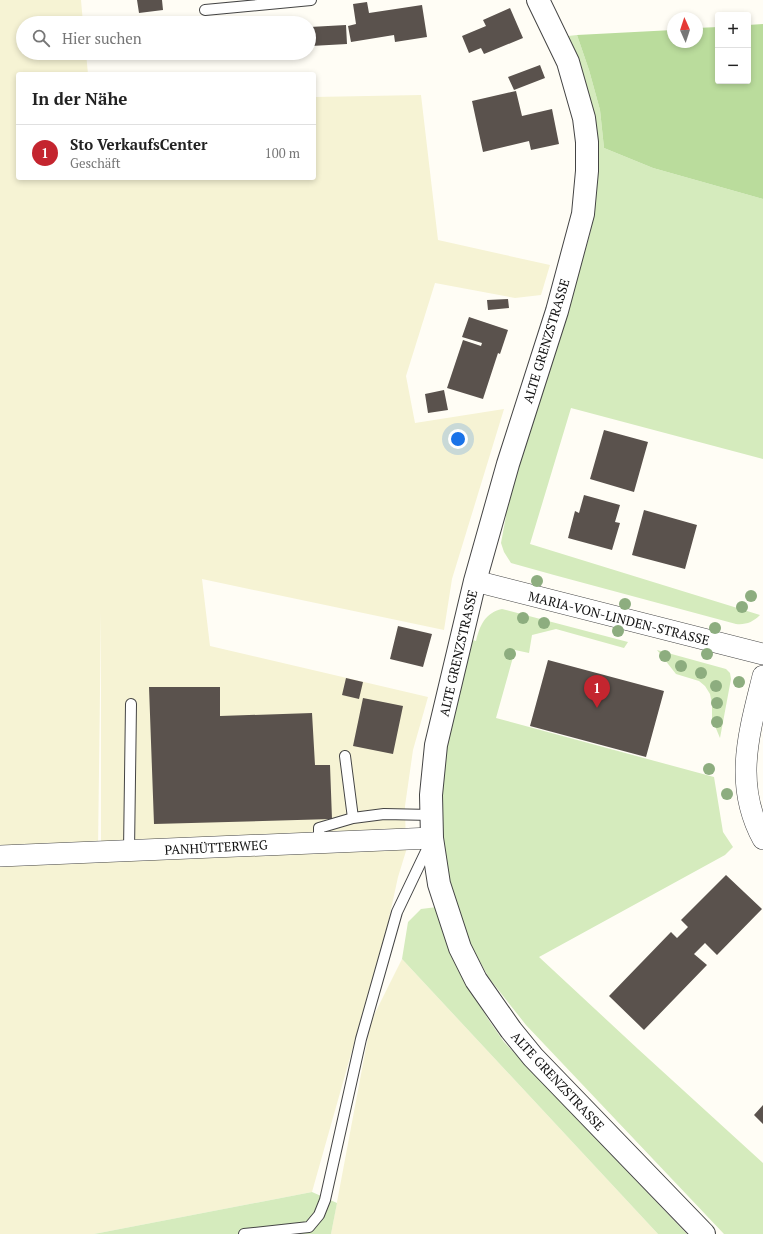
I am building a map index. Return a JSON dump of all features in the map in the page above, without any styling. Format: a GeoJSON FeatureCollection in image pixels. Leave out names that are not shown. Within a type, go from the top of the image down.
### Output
{"type":"FeatureCollection","features":[{"type":"Feature","properties":{"kind":"street","name":"ALTE GRENZSTRASSE"},"geometry":{"type":"LineString","coordinates":[[538,0],[568,62],[584,118],[587,142],[587,171],[583,214],[557,311],[508,464],[475,581],[436,745],[431,795],[432,838],[440,884],[451,924],[460,948],[476,980],[511,1030],[533,1057],[704,1234]]}},
{"type":"Feature","properties":{"kind":"street","name":"MARIA-VON-LINDEN-STRASSE"},"geometry":{"type":"LineString","coordinates":[[475,581],[763,654]]}},
{"type":"Feature","properties":{"kind":"street"},"geometry":{"type":"LineString","coordinates":[[763,676],[751,723],[745,782],[746,794],[755,824],[763,839]]}},
{"type":"Feature","properties":{"kind":"street","name":"PANHÜTTERWEG"},"geometry":{"type":"LineString","coordinates":[[0,856],[432,838]]}},
{"type":"Feature","properties":{"kind":"lane"},"geometry":{"type":"LineString","coordinates":[[205,10],[311,0]]}},
{"type":"Feature","properties":{"kind":"lane"},"geometry":{"type":"LineString","coordinates":[[129,851],[131,704]]}},
{"type":"Feature","properties":{"kind":"lane"},"geometry":{"type":"LineString","coordinates":[[344,756],[352,818]]}},
{"type":"Feature","properties":{"kind":"lane"},"geometry":{"type":"LineString","coordinates":[[319,843],[319,828],[352,818],[384,814],[432,815]]}},
{"type":"Feature","properties":{"kind":"lane"},"geometry":{"type":"LineString","coordinates":[[244,1234],[309,1227],[320,1215],[325,1200],[361,1039],[397,912],[432,838]]}},
{"type":"Feature","properties":{"kind":"shaded area"},"geometry":{"type":"Polygon","coordinates":[[[0,0],[81,0],[82,16],[16,16],[16,60],[87,60],[88,72],[16,72],[16,180],[316,180],[316,97],[421,95],[438,240],[550,265],[541,295],[515,298],[435,283],[406,376],[415,423],[504,409],[452,579],[444,630],[202,579],[210,646],[428,697],[413,750],[405,806],[406,851],[398,877],[388,923],[312,1192],[94,1234],[0,1234],[0,862],[101,859],[101,612],[98,850],[0,852],[0,0]]]}},
{"type":"Feature","properties":{"kind":"shaded area"},"geometry":{"type":"Polygon","coordinates":[[[402,959],[658,1234],[331,1234],[371,1021],[402,959]]]}},
{"type":"Feature","properties":{"kind":"green space"},"geometry":{"type":"Polygon","coordinates":[[[763,24],[763,199],[653,168],[604,148],[600,110],[589,70],[577,35],[667,30],[667,48],[703,48],[703,28],[715,27],[715,84],[751,84],[751,25],[763,24]]]}},
{"type":"Feature","properties":{"kind":"green space"},"geometry":{"type":"Polygon","coordinates":[[[577,35],[589,70],[600,110],[604,148],[653,168],[763,199],[763,459],[571,408],[530,544],[760,615],[755,620],[746,623],[736,624],[511,563],[504,552],[501,543],[506,516],[501,514],[577,279],[590,234],[596,196],[597,159],[576,53],[568,36],[577,35]]]}},
{"type":"Feature","properties":{"kind":"green space"},"geometry":{"type":"Polygon","coordinates":[[[502,609],[628,642],[624,648],[556,629],[532,635],[529,653],[515,650],[496,718],[714,777],[723,832],[733,847],[725,855],[539,957],[763,1163],[763,1234],[724,1234],[526,1025],[489,978],[471,946],[450,885],[443,836],[441,791],[446,744],[469,639],[476,641],[484,620],[491,613],[502,609]]]}},
{"type":"Feature","properties":{"kind":"green space"},"geometry":{"type":"Polygon","coordinates":[[[657,650],[726,669],[730,673],[731,679],[720,738],[712,719],[710,694],[705,686],[699,681],[676,674],[657,650]]]}},
{"type":"Feature","properties":{"kind":"green space"},"geometry":{"type":"Polygon","coordinates":[[[437,907],[469,987],[504,1042],[687,1234],[658,1234],[402,959],[408,922],[421,909],[437,907]]]}},
{"type":"Feature","properties":{"kind":"green space"},"geometry":{"type":"Polygon","coordinates":[[[312,1192],[337,1203],[331,1234],[94,1234],[312,1192]]]}},
{"type":"Feature","properties":{"kind":"building"},"geometry":{"type":"Polygon","coordinates":[[[137,0],[162,0],[163,10],[139,13],[137,0]]]}},
{"type":"Feature","properties":{"kind":"building"},"geometry":{"type":"Polygon","coordinates":[[[367,2],[369,13],[422,5],[427,37],[395,42],[394,35],[351,42],[348,26],[356,24],[353,4],[367,2]]]}},
{"type":"Feature","properties":{"kind":"building"},"geometry":{"type":"Polygon","coordinates":[[[510,8],[523,38],[484,54],[481,48],[469,53],[462,36],[486,26],[483,20],[510,8]]]}},
{"type":"Feature","properties":{"kind":"building"},"geometry":{"type":"Polygon","coordinates":[[[346,25],[347,44],[316,46],[316,27],[346,25]]]}},
{"type":"Feature","properties":{"kind":"building"},"geometry":{"type":"Polygon","coordinates":[[[540,65],[545,78],[514,90],[508,77],[540,65]]]}},
{"type":"Feature","properties":{"kind":"building"},"geometry":{"type":"Polygon","coordinates":[[[516,91],[522,116],[552,109],[559,144],[531,150],[529,141],[483,152],[472,101],[516,91]]]}},
{"type":"Feature","properties":{"kind":"building"},"geometry":{"type":"Polygon","coordinates":[[[508,299],[509,308],[488,310],[487,300],[508,299]]]}},
{"type":"Feature","properties":{"kind":"building"},"geometry":{"type":"Polygon","coordinates":[[[469,317],[508,330],[500,354],[498,353],[483,399],[447,388],[463,340],[481,346],[482,343],[462,337],[469,317]]]}},
{"type":"Feature","properties":{"kind":"building"},"geometry":{"type":"Polygon","coordinates":[[[444,390],[448,410],[428,413],[425,394],[444,390]]]}},
{"type":"Feature","properties":{"kind":"building"},"geometry":{"type":"Polygon","coordinates":[[[604,430],[648,442],[634,492],[590,479],[604,430]]]}},
{"type":"Feature","properties":{"kind":"building"},"geometry":{"type":"Polygon","coordinates":[[[584,495],[620,505],[615,522],[620,523],[612,550],[568,538],[575,511],[579,513],[584,495]]]}},
{"type":"Feature","properties":{"kind":"building"},"geometry":{"type":"Polygon","coordinates":[[[644,510],[697,525],[685,569],[632,555],[644,510]]]}},
{"type":"Feature","properties":{"kind":"building"},"geometry":{"type":"Polygon","coordinates":[[[398,626],[432,634],[423,667],[390,659],[398,626]]]}},
{"type":"Feature","properties":{"kind":"building"},"geometry":{"type":"Polygon","coordinates":[[[548,660],[664,691],[646,757],[530,726],[548,660]]]}},
{"type":"Feature","properties":{"kind":"building"},"geometry":{"type":"Polygon","coordinates":[[[346,678],[363,682],[359,699],[342,695],[346,678]]]}},
{"type":"Feature","properties":{"kind":"building"},"geometry":{"type":"Polygon","coordinates":[[[149,687],[220,687],[220,716],[312,713],[315,765],[330,765],[332,819],[154,824],[149,687]]]}},
{"type":"Feature","properties":{"kind":"building"},"geometry":{"type":"Polygon","coordinates":[[[363,698],[403,706],[393,754],[353,746],[363,698]]]}},
{"type":"Feature","properties":{"kind":"building"},"geometry":{"type":"Polygon","coordinates":[[[726,875],[762,909],[717,955],[705,943],[694,954],[707,965],[644,1030],[609,996],[671,932],[677,938],[688,927],[681,920],[726,875]]]}},
{"type":"Feature","properties":{"kind":"building"},"geometry":{"type":"Polygon","coordinates":[[[763,1105],[763,1124],[754,1115],[763,1105]]]}},
{"type":"Feature","properties":{"kind":"place","name":"Sto VerkaufsCenter"},"geometry":{"type":"Point","coordinates":[597,708]}}]}
